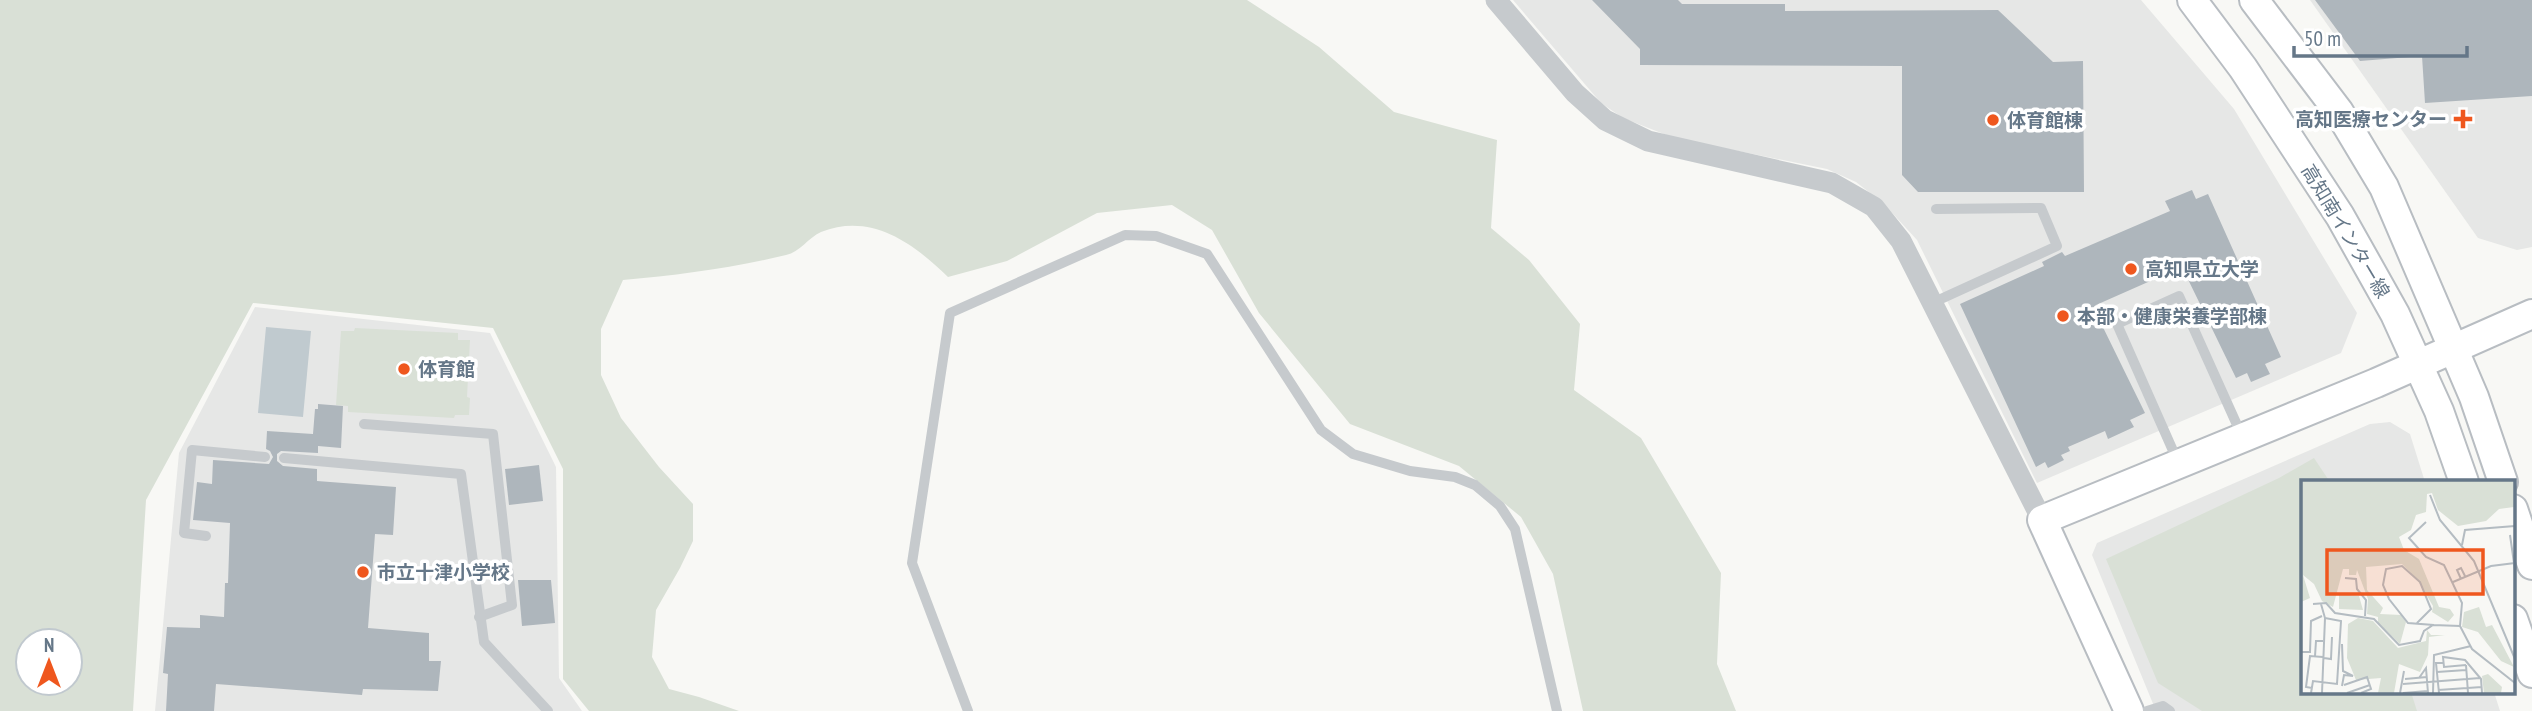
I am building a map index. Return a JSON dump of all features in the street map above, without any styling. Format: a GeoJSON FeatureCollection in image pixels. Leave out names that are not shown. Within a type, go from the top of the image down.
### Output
{"type":"FeatureCollection","features":[{"type":"Feature","properties":{"kind":"main road","name":"高知南インター線"},"geometry":{"type":"LineString","coordinates":[[2192,0],[2242,68],[2340,216],[2395,314],[2438,411],[2463,480]]}},
{"type":"Feature","properties":{"kind":"main road"},"geometry":{"type":"LineString","coordinates":[[2254,0],[2339,112],[2384,187],[2474,397],[2502,480]]}},
{"type":"Feature","properties":{"kind":"main road"},"geometry":{"type":"LineString","coordinates":[[2129,711],[2042,520],[2417,366],[2532,314]]}},
{"type":"Feature","properties":{"kind":"main road"},"geometry":{"type":"LineString","coordinates":[[2514,512],[2532,565]]}},
{"type":"Feature","properties":{"kind":"main road"},"geometry":{"type":"LineString","coordinates":[[2514,622],[2532,673]]}},
{"type":"Feature","properties":{"kind":"street"},"geometry":{"type":"LineString","coordinates":[[1496,0],[1576,93],[1605,120],[1648,141],[1832,183],[1874,207],[1901,241],[2042,520]]}},
{"type":"Feature","properties":{"kind":"lane"},"geometry":{"type":"LineString","coordinates":[[1932,303],[2057,246],[2041,208],[1936,209]]}},
{"type":"Feature","properties":{"kind":"lane"},"geometry":{"type":"LineString","coordinates":[[968,711],[912,563],[950,313],[1125,235],[1156,236],[1207,254],[1321,430],[1353,454],[1410,471],[1455,477],[1475,485],[1500,506],[1515,529],[1557,711]]}},
{"type":"Feature","properties":{"kind":"lane"},"geometry":{"type":"LineString","coordinates":[[2179,465],[2117,324],[2179,296],[2243,438]]}},
{"type":"Feature","properties":{"kind":"lane"},"geometry":{"type":"LineString","coordinates":[[363,424],[493,434],[513,605],[479,617]]}},
{"type":"Feature","properties":{"kind":"lane"},"geometry":{"type":"LineString","coordinates":[[206,536],[184,533],[192,450],[265,457]]}},
{"type":"Feature","properties":{"kind":"lane"},"geometry":{"type":"LineString","coordinates":[[284,458],[461,474],[484,642],[548,711]]}},
{"type":"Feature","properties":{"kind":"lane"},"geometry":{"type":"LineString","coordinates":[[2147,711],[2163,706],[2170,711]]}},
{"type":"Feature","properties":{"kind":"shaded area"},"geometry":{"type":"Polygon","coordinates":[[[0,0],[1247,0],[1319,47],[1394,112],[1497,140],[1491,228],[1529,260],[1580,324],[1574,390],[1641,438],[1721,573],[1717,664],[1736,711],[1583,711],[1553,574],[1521,517],[1459,466],[1350,424],[1259,313],[1212,230],[1172,205],[1097,213],[1007,261],[948,277],[906,243],[875,229],[858,226],[821,232],[796,251],[786,255],[746,264],[623,280],[601,329],[601,375],[621,418],[659,467],[693,504],[693,541],[656,610],[652,657],[669,689],[739,711],[589,711],[563,679],[563,469],[493,328],[253,303],[146,500],[133,711],[0,711],[0,0]]]}},
{"type":"Feature","properties":{"kind":"shaded area","name":"高知県立大学"},"geometry":{"type":"Polygon","coordinates":[[[1513,0],[2141,0],[2234,109],[2357,313],[2341,353],[2037,483],[1917,240],[1884,204],[1856,182],[1827,169],[1674,138],[1623,118],[1601,103],[1513,0]]]}},
{"type":"Feature","properties":{"kind":"shaded area","name":"高知医療センター"},"geometry":{"type":"Polygon","coordinates":[[[2310,0],[2532,0],[2532,247],[2517,250],[2478,238],[2310,0]]]}},
{"type":"Feature","properties":{"kind":"shaded area","name":"市立十津小学校"},"geometry":{"type":"Polygon","coordinates":[[[255,307],[490,333],[556,467],[559,678],[582,711],[155,711],[179,453],[255,307]]]}},
{"type":"Feature","properties":{"kind":"shaded area"},"geometry":{"type":"Polygon","coordinates":[[[266,327],[311,331],[303,417],[258,413],[266,327]]]}},
{"type":"Feature","properties":{"kind":"shaded area","name":"体育館"},"geometry":{"type":"Polygon","coordinates":[[[355,328],[458,333],[458,340],[470,340],[467,397],[470,398],[469,415],[455,415],[454,418],[348,412],[348,406],[336,405],[341,331],[354,331],[355,328]]]}},
{"type":"Feature","properties":{"kind":"shaded area"},"geometry":{"type":"Polygon","coordinates":[[[2390,422],[2410,434],[2424,480],[2301,480],[2301,694],[2495,694],[2500,711],[2156,711],[2092,555],[2097,543],[2370,424],[2390,422]]]}},
{"type":"Feature","properties":{"kind":"shaded area"},"geometry":{"type":"Polygon","coordinates":[[[2314,458],[2329,480],[2301,480],[2301,694],[2412,694],[2417,711],[2202,711],[2158,683],[2106,559],[2279,478],[2314,458]]]}},
{"type":"Feature","properties":{"kind":"building","name":"体育館棟"},"geometry":{"type":"Polygon","coordinates":[[[1592,0],[1678,0],[1682,4],[1785,4],[1785,11],[1998,10],[2053,62],[2083,61],[2084,192],[1918,192],[1902,175],[1902,66],[1640,65],[1640,49],[1592,0]]]}},
{"type":"Feature","properties":{"kind":"building"},"geometry":{"type":"Polygon","coordinates":[[[2315,0],[2532,0],[2532,96],[2425,103],[2422,56],[2360,61],[2315,0]]]}},
{"type":"Feature","properties":{"kind":"building","name":"本部・健康栄養学部棟"},"geometry":{"type":"Polygon","coordinates":[[[2192,190],[2196,199],[2208,194],[2281,357],[2265,364],[2270,374],[2251,382],[2247,373],[2236,378],[2182,267],[2096,305],[2098,310],[2095,311],[2145,413],[2130,420],[2134,427],[2108,439],[2105,431],[2068,447],[2070,451],[2061,455],[2064,460],[2048,468],[2045,462],[2036,467],[1960,304],[2044,266],[2042,262],[2062,252],[2065,256],[2170,211],[2165,201],[2192,190]]]}},
{"type":"Feature","properties":{"kind":"building"},"geometry":{"type":"Polygon","coordinates":[[[318,404],[343,406],[341,448],[318,446],[318,453],[281,451],[277,454],[277,461],[283,466],[317,469],[317,481],[396,487],[393,535],[375,534],[368,628],[429,633],[429,661],[441,661],[438,691],[363,689],[362,695],[216,684],[214,711],[166,711],[168,674],[163,673],[167,627],[200,628],[200,615],[224,617],[230,523],[193,520],[197,482],[212,484],[213,460],[269,464],[273,457],[266,449],[267,431],[313,434],[315,409],[318,409],[318,404]]]}},
{"type":"Feature","properties":{"kind":"building"},"geometry":{"type":"Polygon","coordinates":[[[539,465],[543,501],[509,505],[505,469],[539,465]]]}},
{"type":"Feature","properties":{"kind":"building"},"geometry":{"type":"Polygon","coordinates":[[[518,580],[551,580],[555,623],[522,626],[518,580]]]}},
{"type":"Feature","properties":{"kind":"place","name":"高知医療センター"},"geometry":{"type":"Point","coordinates":[2463,119]}},
{"type":"Feature","properties":{"kind":"place","name":"体育館棟"},"geometry":{"type":"Point","coordinates":[1993,120]}},
{"type":"Feature","properties":{"kind":"place","name":"高知県立大学"},"geometry":{"type":"Point","coordinates":[2131,269]}},
{"type":"Feature","properties":{"kind":"place","name":"本部・健康栄養学部棟"},"geometry":{"type":"Point","coordinates":[2063,316]}},
{"type":"Feature","properties":{"kind":"place","name":"体育館"},"geometry":{"type":"Point","coordinates":[404,369]}},
{"type":"Feature","properties":{"kind":"place","name":"市立十津小学校"},"geometry":{"type":"Point","coordinates":[363,572]}}]}
